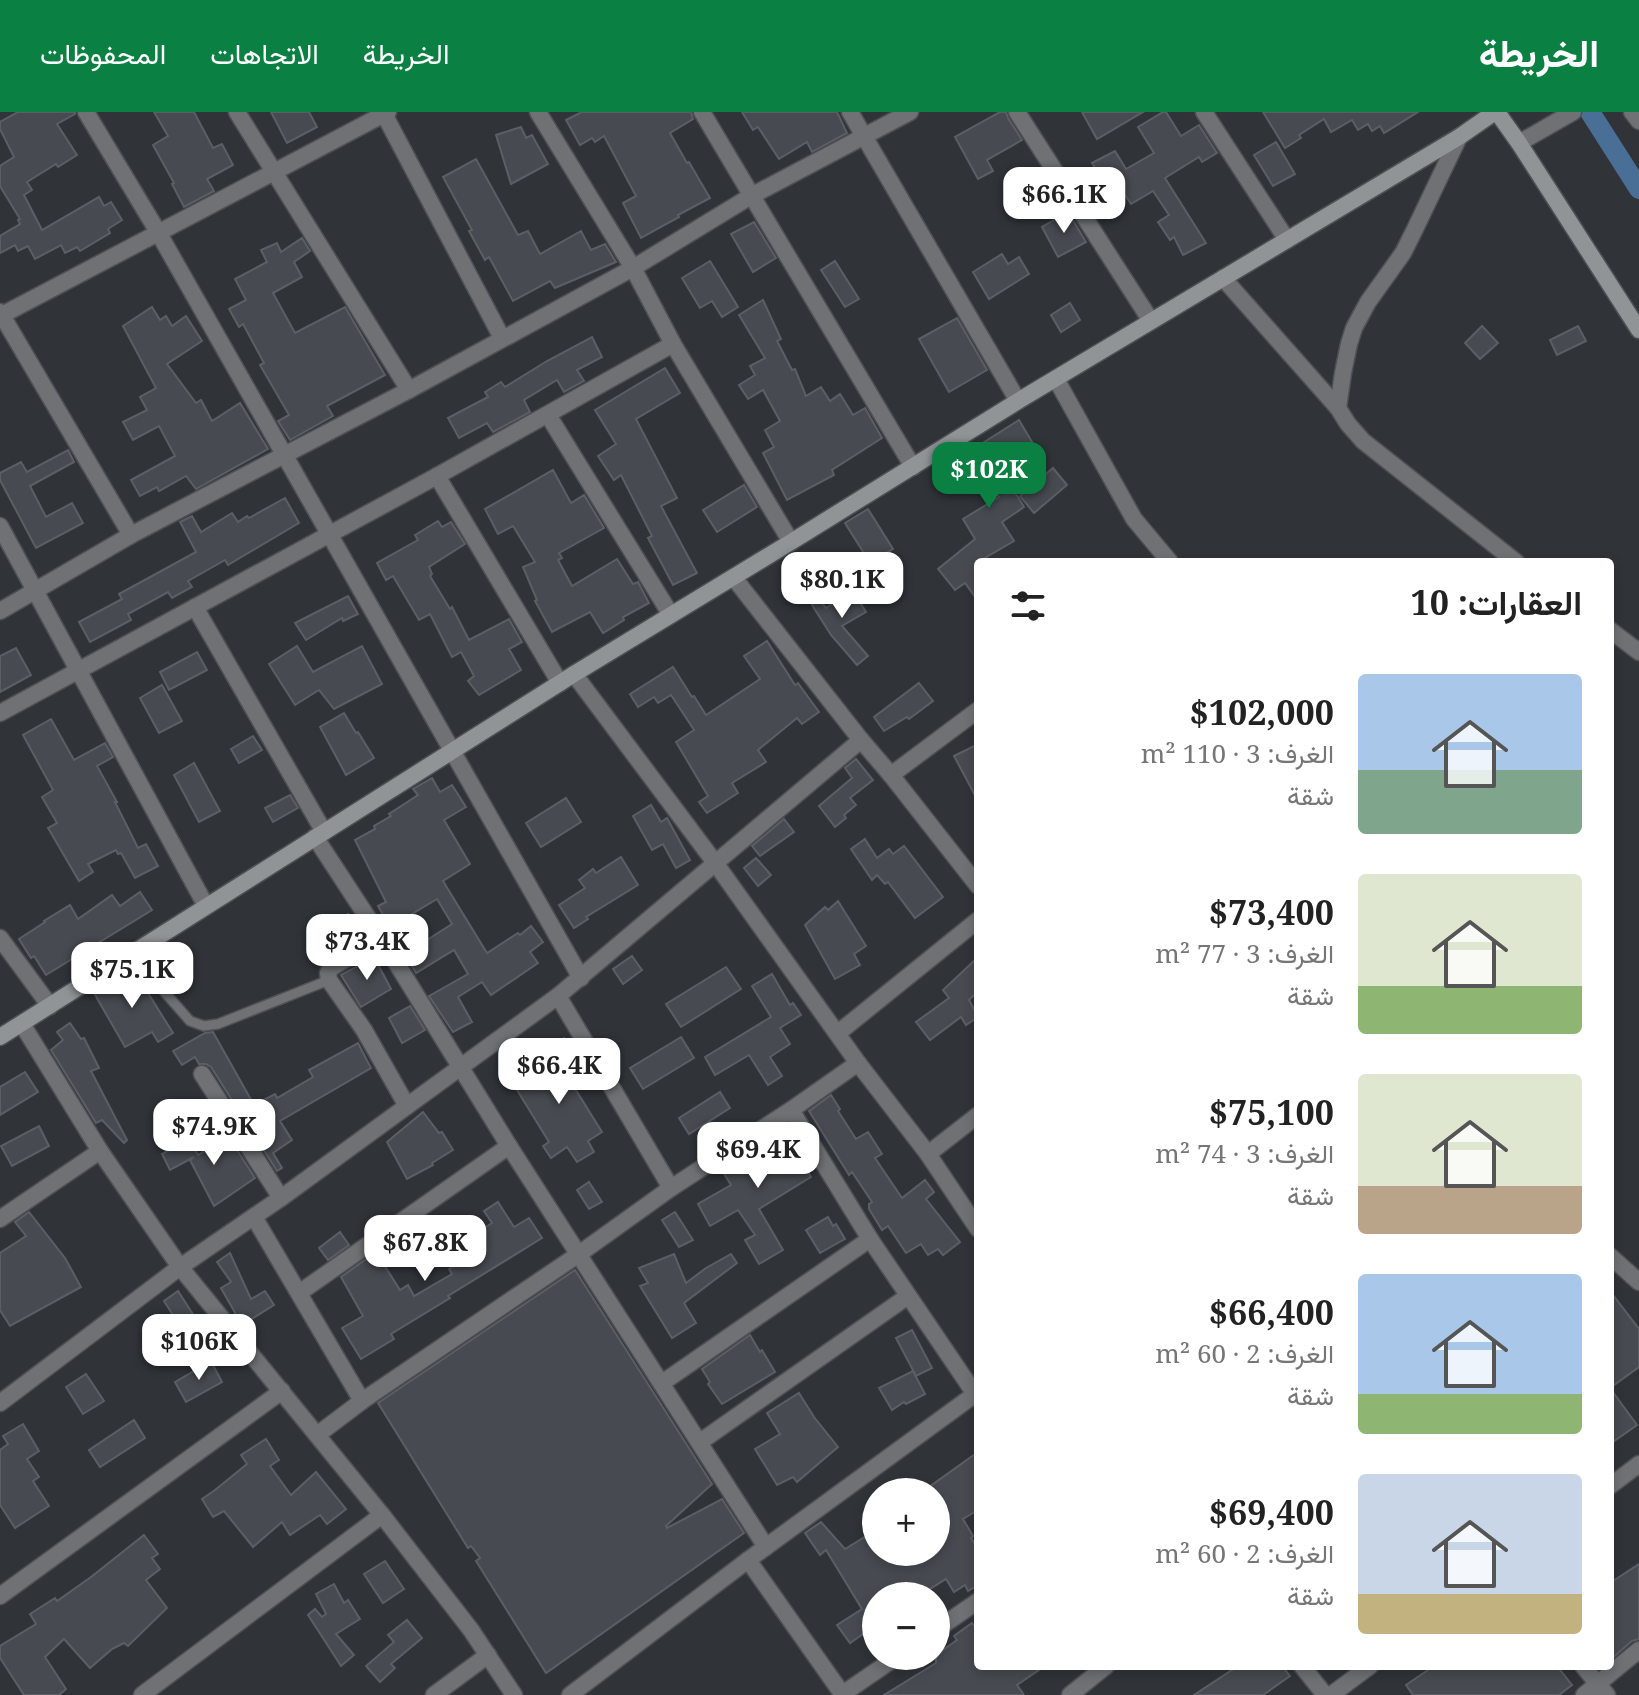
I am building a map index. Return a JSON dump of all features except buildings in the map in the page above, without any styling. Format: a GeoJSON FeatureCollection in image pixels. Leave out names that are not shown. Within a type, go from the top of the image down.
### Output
{"type":"FeatureCollection","features":[{"type":"Feature","properties":{"kind":"street"},"geometry":{"type":"LineString","coordinates":[[86,112],[158,232],[581,978]]}},
{"type":"Feature","properties":{"kind":"street"},"geometry":{"type":"LineString","coordinates":[[237,112],[409,390]]}},
{"type":"Feature","properties":{"kind":"street"},"geometry":{"type":"LineString","coordinates":[[538,112],[633,268],[673,344],[791,542]]}},
{"type":"Feature","properties":{"kind":"street"},"geometry":{"type":"LineString","coordinates":[[702,112],[913,467]]}},
{"type":"Feature","properties":{"kind":"street"},"geometry":{"type":"LineString","coordinates":[[850,112],[1018,401]]}},
{"type":"Feature","properties":{"kind":"street"},"geometry":{"type":"LineString","coordinates":[[0,611],[131,535],[409,390],[633,268],[751,196],[910,112]]}},
{"type":"Feature","properties":{"kind":"street"},"geometry":{"type":"LineString","coordinates":[[1017,112],[1151,321]]}},
{"type":"Feature","properties":{"kind":"street"},"geometry":{"type":"LineString","coordinates":[[1204,112],[1287,240]]}},
{"type":"Feature","properties":{"kind":"street"},"geometry":{"type":"LineString","coordinates":[[0,1037],[567,679],[1496,112],[1639,330]]}},
{"type":"Feature","properties":{"kind":"street"},"geometry":{"type":"LineString","coordinates":[[1519,143],[1573,112]]}},
{"type":"Feature","properties":{"kind":"street"},"geometry":{"type":"LineString","coordinates":[[1632,112],[1639,121]]}},
{"type":"Feature","properties":{"kind":"street"},"geometry":{"type":"LineString","coordinates":[[131,535],[0,314],[385,113],[502,338]]}},
{"type":"Feature","properties":{"kind":"street"},"geometry":{"type":"LineString","coordinates":[[1338,408],[1354,328],[1368,302],[1403,253],[1459,137]]}},
{"type":"Feature","properties":{"kind":"street"},"geometry":{"type":"LineString","coordinates":[[1223,278],[1338,408],[1363,441],[1511,558]]}},
{"type":"Feature","properties":{"kind":"street"},"geometry":{"type":"LineString","coordinates":[[0,713],[673,344]]}},
{"type":"Feature","properties":{"kind":"street"},"geometry":{"type":"LineString","coordinates":[[1056,379],[1134,519],[1167,558]]}},
{"type":"Feature","properties":{"kind":"street"},"geometry":{"type":"LineString","coordinates":[[548,415],[671,615]]}},
{"type":"Feature","properties":{"kind":"street"},"geometry":{"type":"LineString","coordinates":[[437,476],[567,679],[716,864],[974,1221]]}},
{"type":"Feature","properties":{"kind":"street"},"geometry":{"type":"LineString","coordinates":[[0,526],[206,906]]}},
{"type":"Feature","properties":{"kind":"street"},"geometry":{"type":"LineString","coordinates":[[734,578],[974,881]]}},
{"type":"Feature","properties":{"kind":"street"},"geometry":{"type":"LineString","coordinates":[[195,607],[381,938],[509,1146],[766,1547]]}},
{"type":"Feature","properties":{"kind":"street"},"geometry":{"type":"LineString","coordinates":[[1614,633],[1639,652]]}},
{"type":"Feature","properties":{"kind":"street"},"geometry":{"type":"LineString","coordinates":[[891,775],[974,713]]}},
{"type":"Feature","properties":{"kind":"street"},"geometry":{"type":"LineString","coordinates":[[0,1403],[180,1267],[281,1198],[558,996],[861,740]]}},
{"type":"Feature","properties":{"kind":"street"},"geometry":{"type":"LineString","coordinates":[[838,1033],[974,923]]}},
{"type":"Feature","properties":{"kind":"street"},"geometry":{"type":"LineString","coordinates":[[0,938],[50,1006]]}},
{"type":"Feature","properties":{"kind":"street"},"geometry":{"type":"LineString","coordinates":[[381,938],[331,968],[329,980],[364,1030],[407,1106]]}},
{"type":"Feature","properties":{"kind":"street"},"geometry":{"type":"LineString","coordinates":[[558,996],[671,1188]]}},
{"type":"Feature","properties":{"kind":"street"},"geometry":{"type":"LineString","coordinates":[[22,1024],[100,1151],[180,1267],[382,1515],[488,1655],[514,1695]]}},
{"type":"Feature","properties":{"kind":"street"},"geometry":{"type":"LineString","coordinates":[[317,1435],[671,1188],[858,1063]]}},
{"type":"Feature","properties":{"kind":"street"},"geometry":{"type":"LineString","coordinates":[[202,1074],[281,1198]]}},
{"type":"Feature","properties":{"kind":"street"},"geometry":{"type":"LineString","coordinates":[[791,1110],[870,1239],[974,1390]]}},
{"type":"Feature","properties":{"kind":"street"},"geometry":{"type":"LineString","coordinates":[[928,1154],[974,1118]]}},
{"type":"Feature","properties":{"kind":"street"},"geometry":{"type":"LineString","coordinates":[[299,1293],[509,1146]]}},
{"type":"Feature","properties":{"kind":"street"},"geometry":{"type":"LineString","coordinates":[[0,1219],[100,1151]]}},
{"type":"Feature","properties":{"kind":"street"},"geometry":{"type":"LineString","coordinates":[[254,1217],[362,1401]]}},
{"type":"Feature","properties":{"kind":"street"},"geometry":{"type":"LineString","coordinates":[[662,1383],[870,1239]]}},
{"type":"Feature","properties":{"kind":"street"},"geometry":{"type":"LineString","coordinates":[[1614,1261],[1639,1282]]}},
{"type":"Feature","properties":{"kind":"street"},"geometry":{"type":"LineString","coordinates":[[700,1442],[908,1296]]}},
{"type":"Feature","properties":{"kind":"street"},"geometry":{"type":"LineString","coordinates":[[0,1596],[282,1391]]}},
{"type":"Feature","properties":{"kind":"street"},"geometry":{"type":"LineString","coordinates":[[570,1695],[974,1394]]}},
{"type":"Feature","properties":{"kind":"street"},"geometry":{"type":"LineString","coordinates":[[1614,1483],[1639,1464]]}},
{"type":"Feature","properties":{"kind":"street"},"geometry":{"type":"LineString","coordinates":[[142,1695],[382,1515]]}},
{"type":"Feature","properties":{"kind":"street"},"geometry":{"type":"LineString","coordinates":[[748,1560],[842,1695],[878,1670]]}},
{"type":"Feature","properties":{"kind":"street"},"geometry":{"type":"LineString","coordinates":[[950,1620],[974,1604]]}},
{"type":"Feature","properties":{"kind":"street"},"geometry":{"type":"LineString","coordinates":[[1584,1695],[1602,1689],[1639,1650]]}},
{"type":"Feature","properties":{"kind":"street"},"geometry":{"type":"LineString","coordinates":[[434,1695],[488,1655]]}},
{"type":"Feature","properties":{"kind":"street"},"geometry":{"type":"LineString","coordinates":[[1070,1695],[1101,1670]]}},
{"type":"Feature","properties":{"kind":"street"},"geometry":{"type":"LineString","coordinates":[[1305,1670],[1325,1695]]}},
{"type":"Feature","properties":{"kind":"street"},"geometry":{"type":"LineString","coordinates":[[1331,1695],[1365,1670]]}},
{"type":"Feature","properties":{"kind":"street"},"geometry":{"type":"LineString","coordinates":[[1586,1670],[1602,1689]]}},
{"type":"Feature","properties":{"kind":"lane"},"geometry":{"type":"LineString","coordinates":[[131,954],[190,1021],[204,1026],[218,1024],[329,980]]}},
{"type":"Feature","properties":{"kind":"waterway"},"geometry":{"type":"LineString","coordinates":[[1590,112],[1639,189]]}}]}
